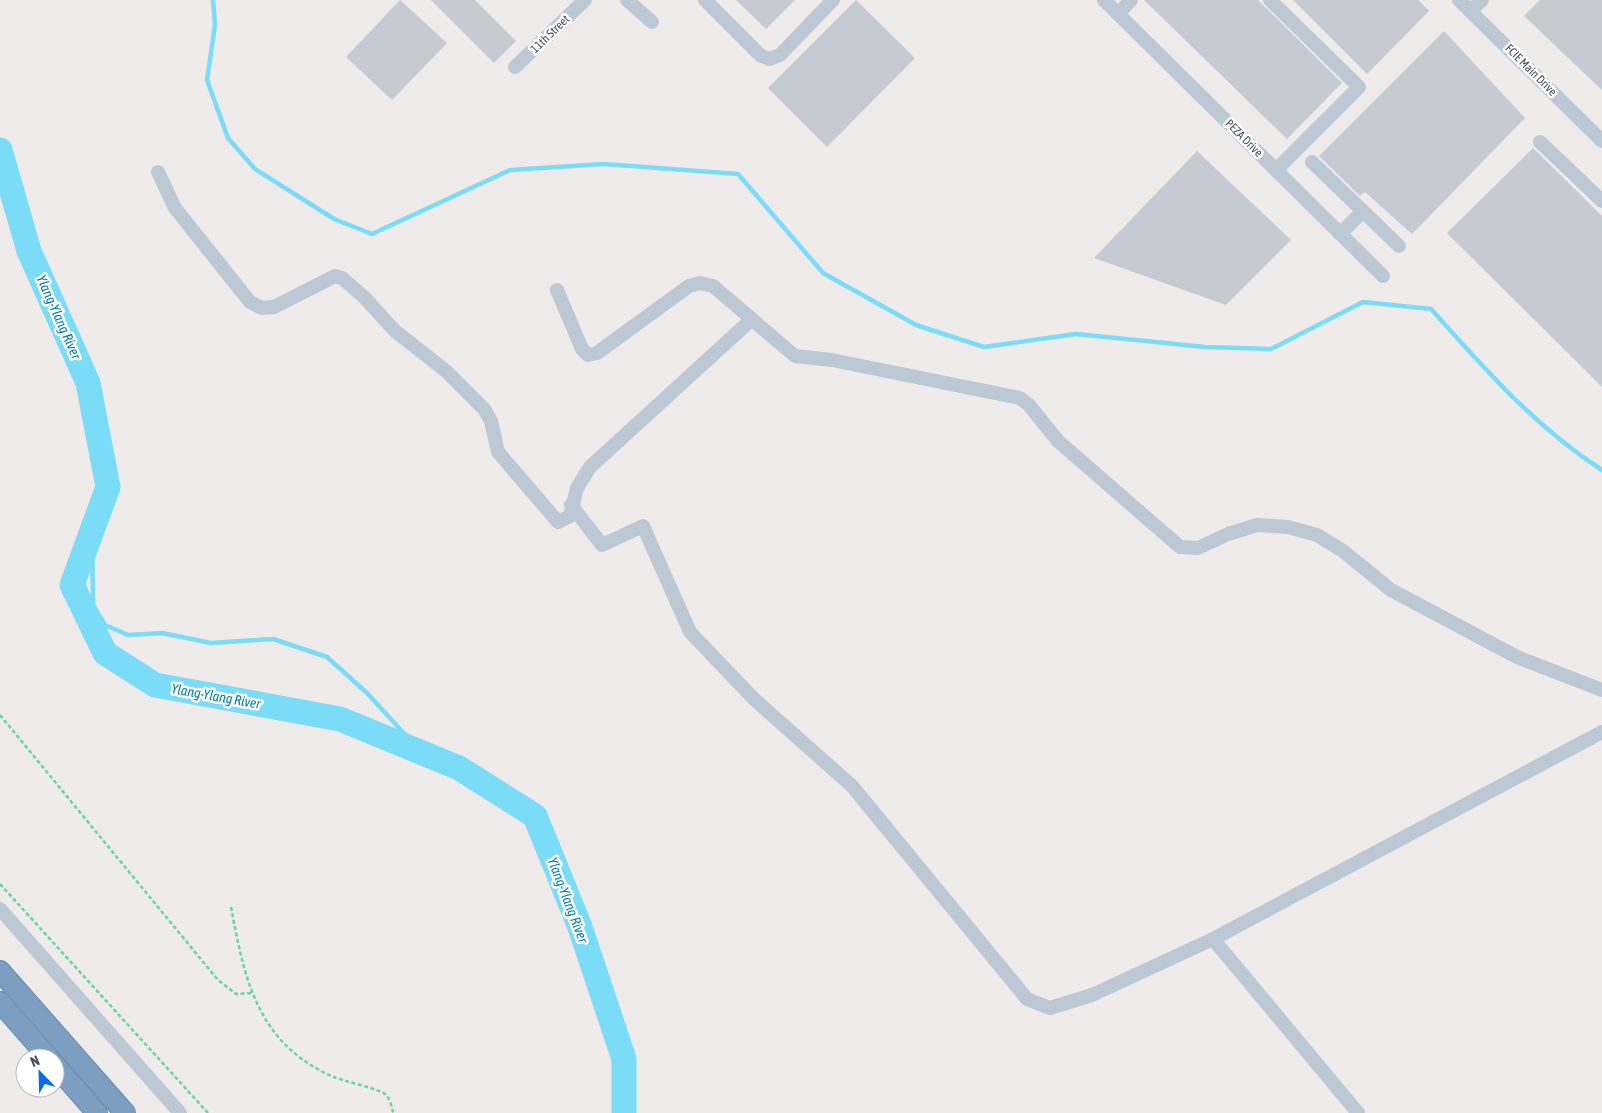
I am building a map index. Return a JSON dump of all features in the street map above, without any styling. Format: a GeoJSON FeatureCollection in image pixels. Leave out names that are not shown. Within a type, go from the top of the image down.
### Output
{"type":"FeatureCollection","features":[{"type":"Feature","properties":{"kind":"highway"},"geometry":{"type":"LineString","coordinates":[[0,971],[125,1113]]}},
{"type":"Feature","properties":{"kind":"highway"},"geometry":{"type":"LineString","coordinates":[[0,1002],[40,1048]]}},
{"type":"Feature","properties":{"kind":"highway"},"geometry":{"type":"LineString","coordinates":[[65,1076],[97,1113]]}},
{"type":"Feature","properties":{"kind":"street","name":"11th Street"},"geometry":{"type":"LineString","coordinates":[[515,67],[586,0]]}},
{"type":"Feature","properties":{"kind":"street"},"geometry":{"type":"LineString","coordinates":[[627,0],[652,22]]}},
{"type":"Feature","properties":{"kind":"street"},"geometry":{"type":"LineString","coordinates":[[705,0],[760,55],[769,59],[780,55],[833,0]]}},
{"type":"Feature","properties":{"kind":"street","name":"PEZA Drive"},"geometry":{"type":"LineString","coordinates":[[1104,0],[1383,276]]}},
{"type":"Feature","properties":{"kind":"street"},"geometry":{"type":"LineString","coordinates":[[1118,14],[1131,0]]}},
{"type":"Feature","properties":{"kind":"street"},"geometry":{"type":"LineString","coordinates":[[1270,0],[1359,87],[1276,170]]}},
{"type":"Feature","properties":{"kind":"street","name":"FCIE Main Drive"},"geometry":{"type":"LineString","coordinates":[[1459,0],[1602,141]]}},
{"type":"Feature","properties":{"kind":"street"},"geometry":{"type":"LineString","coordinates":[[1470,11],[1482,0]]}},
{"type":"Feature","properties":{"kind":"street"},"geometry":{"type":"LineString","coordinates":[[1540,142],[1602,201]]}},
{"type":"Feature","properties":{"kind":"street"},"geometry":{"type":"LineString","coordinates":[[1312,162],[1399,246]]}},
{"type":"Feature","properties":{"kind":"street"},"geometry":{"type":"LineString","coordinates":[[158,172],[175,208],[250,302],[262,308],[274,308],[335,276],[342,278],[365,298],[395,331],[446,371],[484,410],[491,420],[498,452],[554,520],[558,522],[567,519],[577,488],[590,467],[751,320]]}},
{"type":"Feature","properties":{"kind":"street"},"geometry":{"type":"LineString","coordinates":[[1340,234],[1363,211]]}},
{"type":"Feature","properties":{"kind":"street"},"geometry":{"type":"LineString","coordinates":[[558,290],[582,349],[588,356],[597,353],[689,286],[700,283],[713,286],[795,356],[832,360],[1020,398],[1029,405],[1058,441],[1180,547],[1198,548],[1228,534],[1257,525],[1288,527],[1317,535],[1344,551],[1391,590],[1517,657],[1602,690]]}},
{"type":"Feature","properties":{"kind":"street"},"geometry":{"type":"LineString","coordinates":[[571,505],[602,545],[643,526],[690,632],[754,698],[852,786],[1026,999],[1050,1008],[1092,995],[1212,939],[1602,732]]}},
{"type":"Feature","properties":{"kind":"street"},"geometry":{"type":"LineString","coordinates":[[0,909],[180,1113]]}},
{"type":"Feature","properties":{"kind":"street"},"geometry":{"type":"LineString","coordinates":[[1212,939],[1358,1113]]}},
{"type":"Feature","properties":{"kind":"path"},"geometry":{"type":"LineString","coordinates":[[0,715],[218,980],[236,994],[251,993]]}},
{"type":"Feature","properties":{"kind":"path"},"geometry":{"type":"LineString","coordinates":[[0,884],[208,1113]]}},
{"type":"Feature","properties":{"kind":"path"},"geometry":{"type":"LineString","coordinates":[[231,907],[251,993],[266,1020],[292,1052],[333,1077],[384,1094],[390,1102],[393,1111],[391,1113]]}},
{"type":"Feature","properties":{"kind":"building"},"geometry":{"type":"Polygon","coordinates":[[[400,0],[447,43],[392,100],[346,57],[400,0]]]}},
{"type":"Feature","properties":{"kind":"building"},"geometry":{"type":"Polygon","coordinates":[[[431,0],[475,0],[516,41],[494,63],[431,0]]]}},
{"type":"Feature","properties":{"kind":"building"},"geometry":{"type":"Polygon","coordinates":[[[736,0],[795,0],[766,29],[736,0]]]}},
{"type":"Feature","properties":{"kind":"building"},"geometry":{"type":"Polygon","coordinates":[[[856,0],[915,58],[827,147],[768,88],[856,0]]]}},
{"type":"Feature","properties":{"kind":"building"},"geometry":{"type":"Polygon","coordinates":[[[1144,0],[1258,0],[1342,83],[1287,139],[1144,0]]]}},
{"type":"Feature","properties":{"kind":"building"},"geometry":{"type":"Polygon","coordinates":[[[1293,0],[1418,0],[1429,11],[1367,74],[1293,0]]]}},
{"type":"Feature","properties":{"kind":"building"},"geometry":{"type":"Polygon","coordinates":[[[1540,0],[1602,0],[1602,90],[1524,16],[1540,0]]]}},
{"type":"Feature","properties":{"kind":"building"},"geometry":{"type":"Polygon","coordinates":[[[1444,31],[1525,118],[1412,234],[1365,192],[1360,196],[1319,156],[1444,31]]]}},
{"type":"Feature","properties":{"kind":"building"},"geometry":{"type":"Polygon","coordinates":[[[1533,148],[1602,216],[1602,387],[1447,233],[1533,148]]]}},
{"type":"Feature","properties":{"kind":"building"},"geometry":{"type":"Polygon","coordinates":[[[1197,151],[1291,240],[1226,305],[1094,258],[1197,151]]]}},
{"type":"Feature","properties":{"kind":"waterway"},"geometry":{"type":"LineString","coordinates":[[213,0],[215,25],[207,80],[228,138],[255,169],[334,219],[372,234],[510,170],[604,164],[738,174],[823,273],[916,325],[984,347],[1076,334],[1205,347],[1271,349],[1363,302],[1431,309],[1532,415],[1577,453],[1602,470]]}},
{"type":"Feature","properties":{"kind":"waterway","name":"Ylang-Ylang River"},"geometry":{"type":"LineString","coordinates":[[0,150],[29,251],[88,383],[108,487],[72,585],[105,653],[155,685],[340,719],[459,768],[535,816],[580,927],[624,1059],[624,1113]]}},
{"type":"Feature","properties":{"kind":"waterway"},"geometry":{"type":"LineString","coordinates":[[92,530],[93,605],[105,625],[128,635],[162,633],[211,643],[273,639],[327,657],[367,693],[422,753]]}}]}
